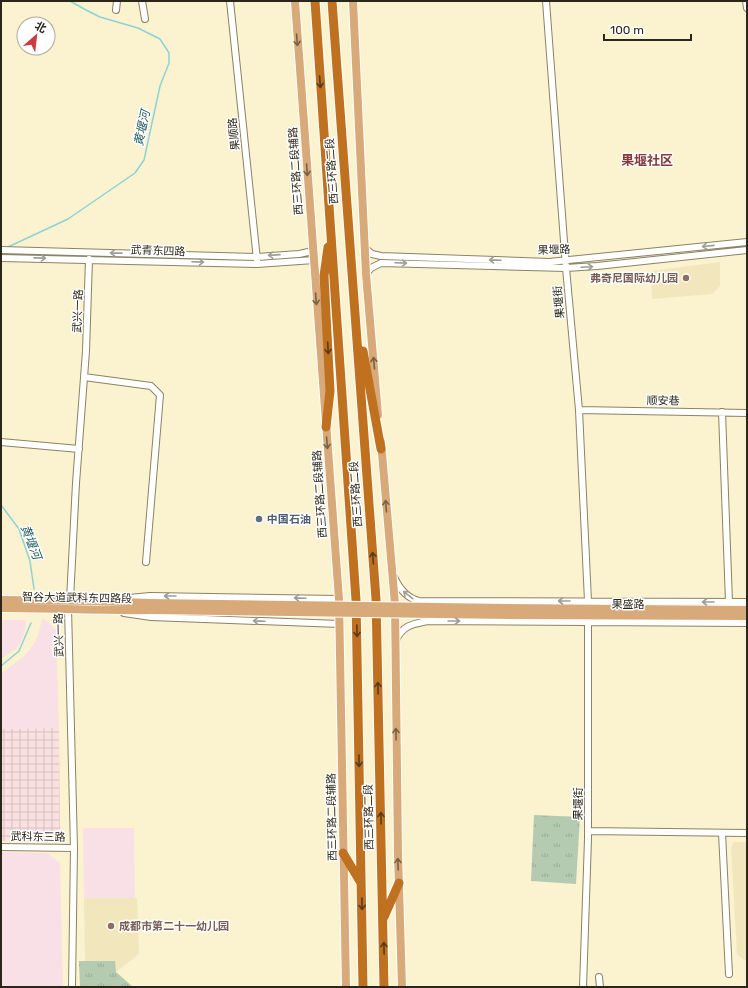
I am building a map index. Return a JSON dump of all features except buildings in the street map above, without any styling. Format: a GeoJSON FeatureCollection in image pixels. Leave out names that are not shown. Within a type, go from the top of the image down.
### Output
{"type":"FeatureCollection","features":[{"type":"Feature","properties":{"kind":"highway"},"geometry":{"type":"LineString","coordinates":[[308,1],[316,23]]}},
{"type":"Feature","properties":{"kind":"highway","name":"西三环路二段"},"geometry":{"type":"LineString","coordinates":[[315,1],[356,600],[363,987]]}},
{"type":"Feature","properties":{"kind":"highway","name":"西三环路二段"},"geometry":{"type":"LineString","coordinates":[[332,1],[376,599],[384,987]]}},
{"type":"Feature","properties":{"kind":"highway"},"geometry":{"type":"LineString","coordinates":[[334,24],[337,1]]}},
{"type":"Feature","properties":{"kind":"highway"},"geometry":{"type":"LineString","coordinates":[[326,427],[330,391],[324,276],[330,226]]}},
{"type":"Feature","properties":{"kind":"highway"},"geometry":{"type":"LineString","coordinates":[[354,306],[381,449]]}},
{"type":"Feature","properties":{"kind":"highway"},"geometry":{"type":"LineString","coordinates":[[344,854],[362,884]]}},
{"type":"Feature","properties":{"kind":"highway"},"geometry":{"type":"LineString","coordinates":[[383,920],[399,884]]}},
{"type":"Feature","properties":{"kind":"main road","name":"西三环路二段辅路"},"geometry":{"type":"LineString","coordinates":[[295,1],[339,599],[346,987]]}},
{"type":"Feature","properties":{"kind":"main road"},"geometry":{"type":"LineString","coordinates":[[353,1],[366,274],[395,604],[402,987]]}},
{"type":"Feature","properties":{"kind":"main road","name":"智谷大道武科东四路段"},"geometry":{"type":"LineString","coordinates":[[1,600],[69,604],[102,610],[151,607]]}},
{"type":"Feature","properties":{"kind":"main road"},"geometry":{"type":"LineString","coordinates":[[69,604],[98,601],[151,607]]}},
{"type":"Feature","properties":{"kind":"main road","name":"智谷大道武科东四路段"},"geometry":{"type":"LineString","coordinates":[[1,608],[69,604]]}},
{"type":"Feature","properties":{"kind":"main road","name":"果盛路"},"geometry":{"type":"LineString","coordinates":[[151,607],[656,612],[747,616]]}},
{"type":"Feature","properties":{"kind":"main road"},"geometry":{"type":"LineString","coordinates":[[656,612],[747,610]]}},
{"type":"Feature","properties":{"kind":"street"},"geometry":{"type":"LineString","coordinates":[[116,1],[116,10]]}},
{"type":"Feature","properties":{"kind":"street"},"geometry":{"type":"LineString","coordinates":[[142,1],[145,19]]}},
{"type":"Feature","properties":{"kind":"street","name":"果顺路"},"geometry":{"type":"LineString","coordinates":[[230,1],[257,264]]}},
{"type":"Feature","properties":{"kind":"street","name":"果堰街"},"geometry":{"type":"LineString","coordinates":[[546,1],[566,268],[579,410],[588,601]]}},
{"type":"Feature","properties":{"kind":"street"},"geometry":{"type":"LineString","coordinates":[[746,1],[747,8]]}},
{"type":"Feature","properties":{"kind":"street","name":"果堰路"},"geometry":{"type":"LineString","coordinates":[[365,248],[372,254],[381,256],[549,262],[747,242]]}},
{"type":"Feature","properties":{"kind":"street","name":"武青东四路"},"geometry":{"type":"LineString","coordinates":[[1,250],[257,257],[299,254],[313,251]]}},
{"type":"Feature","properties":{"kind":"street","name":"果堰路"},"geometry":{"type":"LineString","coordinates":[[366,274],[371,268],[381,263],[566,268],[747,250]]}},
{"type":"Feature","properties":{"kind":"street","name":"武青东四路"},"geometry":{"type":"LineString","coordinates":[[1,258],[257,264],[314,260]]}},
{"type":"Feature","properties":{"kind":"street","name":"武兴一路"},"geometry":{"type":"LineString","coordinates":[[72,987],[74,848],[69,604],[84,377],[89,259]]}},
{"type":"Feature","properties":{"kind":"street"},"geometry":{"type":"LineString","coordinates":[[84,377],[151,386],[160,396],[146,562]]}},
{"type":"Feature","properties":{"kind":"street","name":"顺安巷"},"geometry":{"type":"LineString","coordinates":[[579,410],[747,413]]}},
{"type":"Feature","properties":{"kind":"street"},"geometry":{"type":"LineString","coordinates":[[722,412],[729,602]]}},
{"type":"Feature","properties":{"kind":"street"},"geometry":{"type":"LineString","coordinates":[[1,442],[79,449]]}},
{"type":"Feature","properties":{"kind":"street"},"geometry":{"type":"LineString","coordinates":[[392,572],[401,590],[413,600],[419,601],[747,602]]}},
{"type":"Feature","properties":{"kind":"street"},"geometry":{"type":"LineString","coordinates":[[98,601],[150,596],[227,596],[339,599]]}},
{"type":"Feature","properties":{"kind":"street"},"geometry":{"type":"LineString","coordinates":[[617,601],[656,612],[680,622]]}},
{"type":"Feature","properties":{"kind":"street"},"geometry":{"type":"LineString","coordinates":[[614,622],[656,612],[683,602]]}},
{"type":"Feature","properties":{"kind":"street"},"geometry":{"type":"LineString","coordinates":[[102,610],[151,617],[340,624]]}},
{"type":"Feature","properties":{"kind":"street"},"geometry":{"type":"LineString","coordinates":[[395,641],[402,630],[411,624],[428,621],[747,623]]}},
{"type":"Feature","properties":{"kind":"street","name":"果堰街"},"geometry":{"type":"LineString","coordinates":[[583,987],[588,831],[588,622]]}},
{"type":"Feature","properties":{"kind":"street"},"geometry":{"type":"LineString","coordinates":[[588,831],[747,834]]}},
{"type":"Feature","properties":{"kind":"street"},"geometry":{"type":"LineString","coordinates":[[722,833],[729,974]]}},
{"type":"Feature","properties":{"kind":"street","name":"武科东三路"},"geometry":{"type":"LineString","coordinates":[[1,847],[74,848]]}},
{"type":"Feature","properties":{"kind":"street"},"geometry":{"type":"LineString","coordinates":[[599,977],[600,987]]}},
{"type":"Feature","properties":{"kind":"shaded area","name":"弗奇尼国际幼儿园"},"geometry":{"type":"Polygon","coordinates":[[[720,262],[720,286],[712,294],[652,299],[651,271],[720,262]]]}},
{"type":"Feature","properties":{"kind":"shaded area"},"geometry":{"type":"Polygon","coordinates":[[[42,619],[46,620],[56,630],[59,728],[1,729],[1,674],[24,656],[32,647],[38,636],[42,619]]]}},
{"type":"Feature","properties":{"kind":"shaded area"},"geometry":{"type":"Polygon","coordinates":[[[1,620],[26,620],[25,630],[17,648],[1,659],[1,620]]]}},
{"type":"Feature","properties":{"kind":"shaded area"},"geometry":{"type":"Polygon","coordinates":[[[59,728],[60,829],[47,842],[1,841],[1,729],[59,728]]]}},
{"type":"Feature","properties":{"kind":"shaded area"},"geometry":{"type":"Polygon","coordinates":[[[83,828],[134,828],[135,898],[84,898],[83,828]]]}},
{"type":"Feature","properties":{"kind":"shaded area"},"geometry":{"type":"Polygon","coordinates":[[[734,842],[747,842],[747,960],[744,960],[737,954],[731,848],[734,842]]]}},
{"type":"Feature","properties":{"kind":"shaded area"},"geometry":{"type":"Polygon","coordinates":[[[1,852],[47,853],[60,863],[63,987],[1,987],[1,852]]]}},
{"type":"Feature","properties":{"kind":"shaded area","name":"成都市第二十一幼儿园"},"geometry":{"type":"Polygon","coordinates":[[[84,898],[137,898],[139,954],[116,972],[85,961],[84,898]]]}},
{"type":"Feature","properties":{"kind":"green space"},"geometry":{"type":"Polygon","coordinates":[[[534,815],[580,817],[576,884],[531,881],[534,815]]]}},
{"type":"Feature","properties":{"kind":"green space"},"geometry":{"type":"Polygon","coordinates":[[[79,961],[115,961],[116,972],[133,987],[80,987],[79,961]]]}},
{"type":"Feature","properties":{"kind":"waterway","name":"黄堰河"},"geometry":{"type":"LineString","coordinates":[[8,247],[68,219],[135,173],[144,160],[160,86],[169,63],[169,53],[160,39],[138,28],[100,17],[70,1]]}},
{"type":"Feature","properties":{"kind":"waterway","name":"黄堰河"},"geometry":{"type":"LineString","coordinates":[[1,505],[19,529],[30,561],[34,589]]}},
{"type":"Feature","properties":{"kind":"waterway","name":"黄堰河"},"geometry":{"type":"LineString","coordinates":[[1,666],[19,651],[31,623]]}},
{"type":"Feature","properties":{"kind":"place","name":"弗奇尼国际幼儿园"},"geometry":{"type":"Point","coordinates":[686,278]}},
{"type":"Feature","properties":{"kind":"place","name":"中国石油"},"geometry":{"type":"Point","coordinates":[259,519]}},
{"type":"Feature","properties":{"kind":"place","name":"成都市第二十一幼儿园"},"geometry":{"type":"Point","coordinates":[111,926]}},
{"type":"Feature","properties":{"kind":"district","name":"果堰社区"},"geometry":{"type":"Point","coordinates":[647,160]}}]}
